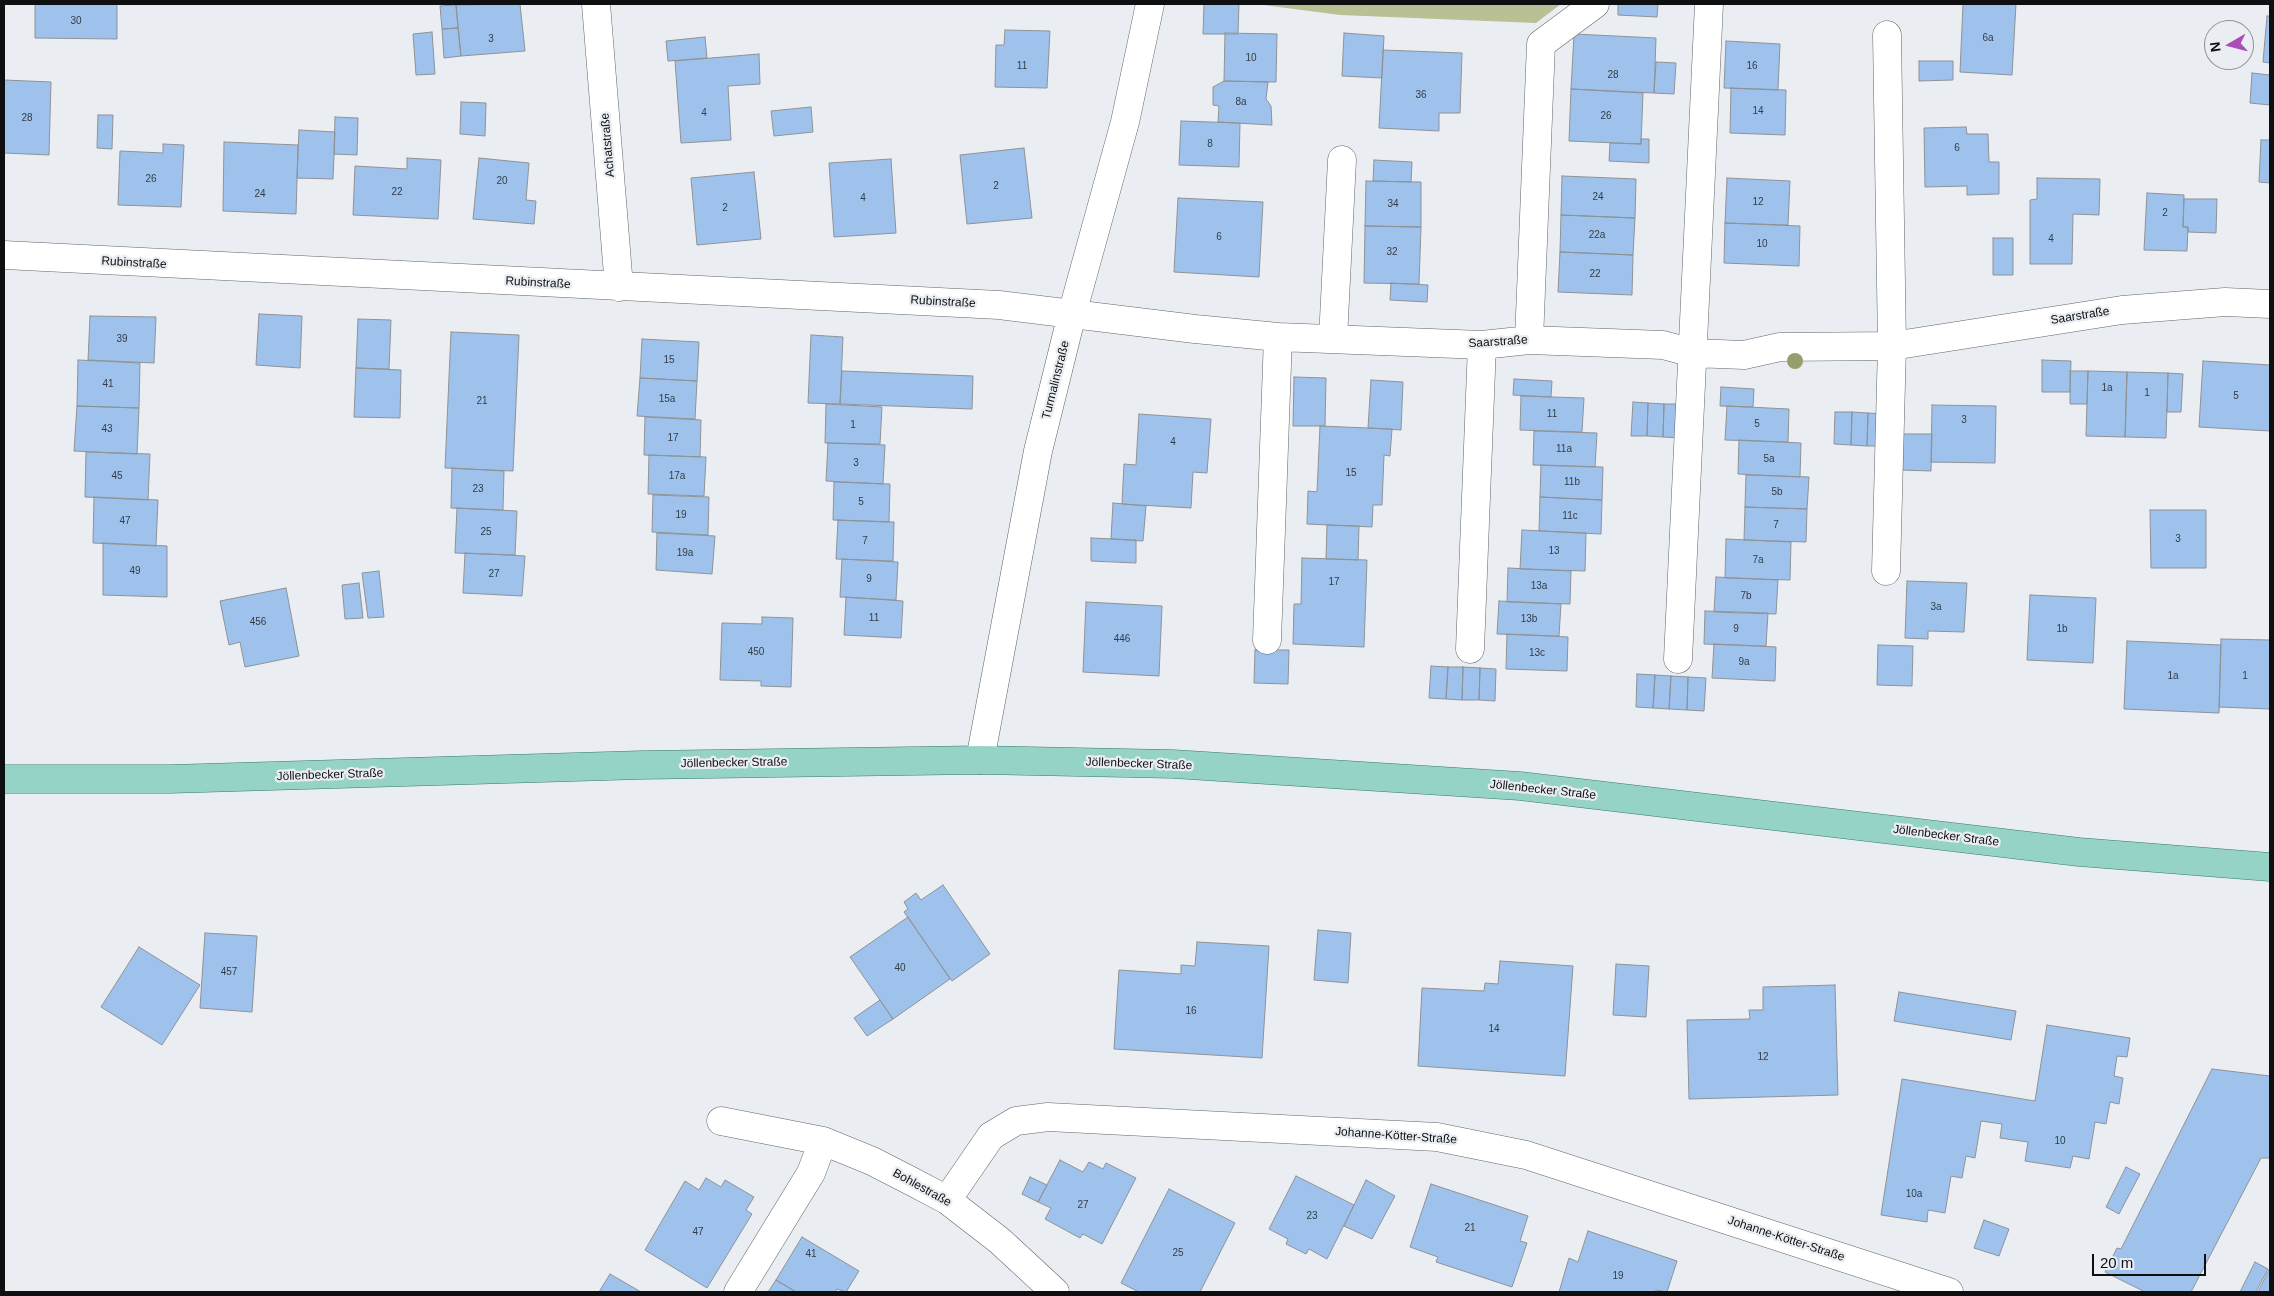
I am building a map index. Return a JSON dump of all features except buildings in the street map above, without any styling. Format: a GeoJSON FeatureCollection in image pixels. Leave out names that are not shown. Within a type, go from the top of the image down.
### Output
{"type":"FeatureCollection","features":[{"type":"Feature","properties":{"kind":"main road","name":"Jöllenbecker Straße"},"geometry":{"type":"LineString","coordinates":[[4,779],[170,779],[642,765],[980,760],[1173,764],[1520,786],[2079,852],[2270,867]]}},
{"type":"Feature","properties":{"kind":"street","name":"Achatstraße"},"geometry":{"type":"LineString","coordinates":[[596,4],[619,287]]}},
{"type":"Feature","properties":{"kind":"street","name":"Turmalinstraße"},"geometry":{"type":"LineString","coordinates":[[980,760],[1038,452],[1072,314],[1125,122],[1150,4]]}},
{"type":"Feature","properties":{"kind":"street"},"geometry":{"type":"LineString","coordinates":[[1529,340],[1540,44],[1594,4]]}},
{"type":"Feature","properties":{"kind":"street"},"geometry":{"type":"LineString","coordinates":[[1678,659],[1709,4]]}},
{"type":"Feature","properties":{"kind":"street"},"geometry":{"type":"LineString","coordinates":[[1886,571],[1892,346],[1887,35]]}},
{"type":"Feature","properties":{"kind":"street"},"geometry":{"type":"LineString","coordinates":[[1333,339],[1342,160]]}},
{"type":"Feature","properties":{"kind":"street","name":"Rubinstraße"},"geometry":{"type":"LineString","coordinates":[[4,255],[999,305],[1072,314]]}},
{"type":"Feature","properties":{"kind":"street","name":"Saarstraße"},"geometry":{"type":"LineString","coordinates":[[1072,314],[1278,337],[1482,345],[1529,340],[1663,345],[1693,353],[1744,355],[1780,347],[1892,346],[2122,310],[2225,302],[2270,304]]}},
{"type":"Feature","properties":{"kind":"street"},"geometry":{"type":"LineString","coordinates":[[1267,640],[1278,337]]}},
{"type":"Feature","properties":{"kind":"street"},"geometry":{"type":"LineString","coordinates":[[1470,649],[1482,345]]}},
{"type":"Feature","properties":{"kind":"street","name":"Johanne-Kötter-Straße"},"geometry":{"type":"LineString","coordinates":[[947,1200],[991,1136],[1016,1121],[1048,1117],[1437,1137],[1526,1155],[1950,1292]]}},
{"type":"Feature","properties":{"kind":"street","name":"Bohlestraße"},"geometry":{"type":"LineString","coordinates":[[721,1122],[823,1140],[872,1160],[947,1200],[1000,1241],[1055,1292]]}},
{"type":"Feature","properties":{"kind":"street"},"geometry":{"type":"LineString","coordinates":[[738,1292],[811,1173],[823,1140]]}},
{"type":"Feature","properties":{"kind":"green space"},"geometry":{"type":"Polygon","coordinates":[[[1256,4],[1561,4],[1536,23],[1340,15],[1256,4]]]}}]}
